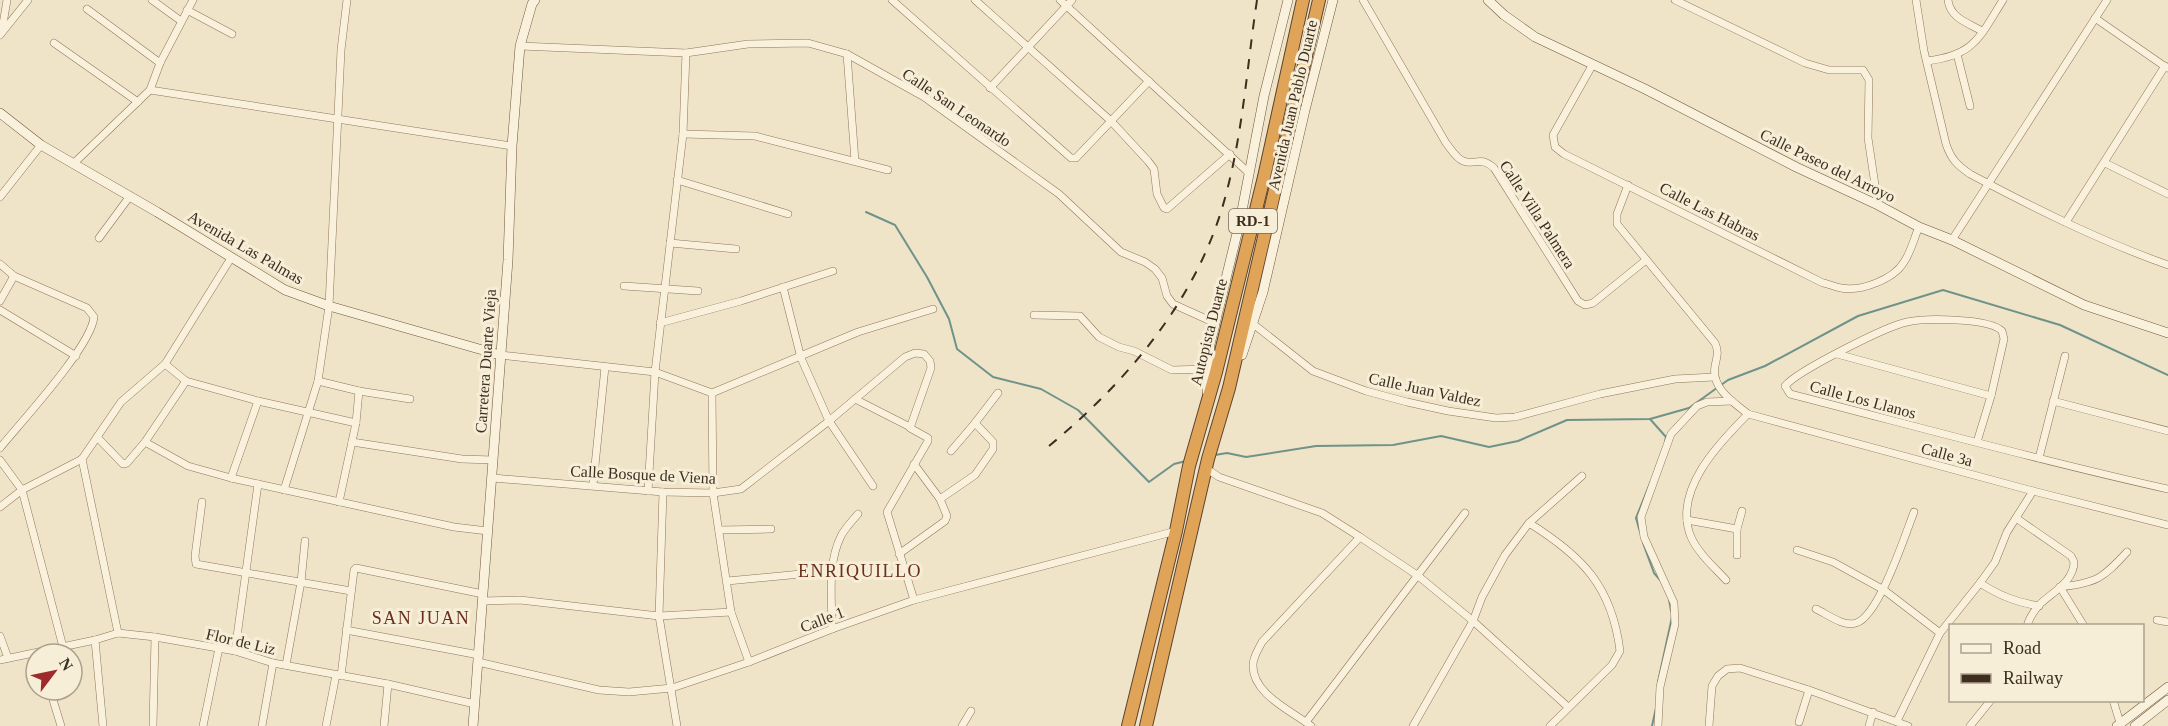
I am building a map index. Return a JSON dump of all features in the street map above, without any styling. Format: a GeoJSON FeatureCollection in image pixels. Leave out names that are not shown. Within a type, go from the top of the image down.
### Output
{"type":"FeatureCollection","features":[{"type":"Feature","properties":{"kind":"highway","name":"Autopista Duarte"},"geometry":{"type":"LineString","coordinates":[[1205,406],[1216,372],[1261,188],[1303,0]]}},
{"type":"Feature","properties":{"kind":"highway","name":"Autopista Duarte"},"geometry":{"type":"LineString","coordinates":[[1230,388],[1319,0]]}},
{"type":"Feature","properties":{"kind":"highway","name":"RD-1"},"geometry":{"type":"LineString","coordinates":[[1146,726],[1215,434],[1230,388]]}},
{"type":"Feature","properties":{"kind":"highway","name":"RD-1"},"geometry":{"type":"LineString","coordinates":[[1128,726],[1205,406]]}},
{"type":"Feature","properties":{"kind":"main road","name":"Carretera Duarte Vieja"},"geometry":{"type":"LineString","coordinates":[[473,726],[493,478],[520,46],[535,0]]}},
{"type":"Feature","properties":{"kind":"main road","name":"Autopista Duarte"},"geometry":{"type":"LineString","coordinates":[[1205,406],[1210,344],[1240,221],[1264,96],[1288,0]]}},
{"type":"Feature","properties":{"kind":"main road","name":"Avenida Juan Pablo Duarte"},"geometry":{"type":"LineString","coordinates":[[1230,388],[1263,292],[1329,12],[1334,0]]}},
{"type":"Feature","properties":{"kind":"main road","name":"Calle Paseo del Arroyo"},"geometry":{"type":"LineString","coordinates":[[1488,0],[1504,15],[1535,37],[1796,167],[2084,305],[2168,333]]}},
{"type":"Feature","properties":{"kind":"main road","name":"Avenida Las Palmas"},"geometry":{"type":"LineString","coordinates":[[0,114],[41,145],[285,290],[329,306],[500,355]]}},
{"type":"Feature","properties":{"kind":"main road"},"geometry":{"type":"LineString","coordinates":[[2119,725],[2168,687]]}},
{"type":"Feature","properties":{"kind":"main road"},"geometry":{"type":"LineString","coordinates":[[2135,726],[2168,700]]}},
{"type":"Feature","properties":{"kind":"street"},"geometry":{"type":"LineString","coordinates":[[1,33],[7,0]]}},
{"type":"Feature","properties":{"kind":"street"},"geometry":{"type":"LineString","coordinates":[[1,33],[28,0]]}},
{"type":"Feature","properties":{"kind":"street"},"geometry":{"type":"LineString","coordinates":[[152,0],[181,21]]}},
{"type":"Feature","properties":{"kind":"street"},"geometry":{"type":"LineString","coordinates":[[73,164],[150,90],[160,63],[193,0]]}},
{"type":"Feature","properties":{"kind":"street"},"geometry":{"type":"LineString","coordinates":[[284,490],[318,381],[329,306],[341,50],[347,0]]}},
{"type":"Feature","properties":{"kind":"street"},"geometry":{"type":"LineString","coordinates":[[975,0],[1112,121],[1154,169],[1157,194],[1165,209],[1230,154]]}},
{"type":"Feature","properties":{"kind":"street"},"geometry":{"type":"LineString","coordinates":[[1060,0],[1069,3],[1249,173]]}},
{"type":"Feature","properties":{"kind":"street","name":"Calle Villa Palmera"},"geometry":{"type":"LineString","coordinates":[[1363,0],[1446,143],[1465,162],[1486,162],[1494,168],[1578,301],[1585,305],[1593,303],[1646,260]]}},
{"type":"Feature","properties":{"kind":"street"},"geometry":{"type":"LineString","coordinates":[[1675,0],[1805,63],[1829,70],[1863,70],[1869,80],[1868,138],[1878,205]]}},
{"type":"Feature","properties":{"kind":"street"},"geometry":{"type":"LineString","coordinates":[[1916,0],[1927,61],[1951,158],[1970,174],[1988,184],[2138,255],[2168,265]]}},
{"type":"Feature","properties":{"kind":"street"},"geometry":{"type":"LineString","coordinates":[[1947,0],[1948,8],[1954,16],[1982,32]]}},
{"type":"Feature","properties":{"kind":"street"},"geometry":{"type":"LineString","coordinates":[[1927,61],[1957,54],[1971,46],[2003,0]]}},
{"type":"Feature","properties":{"kind":"street"},"geometry":{"type":"LineString","coordinates":[[1952,240],[2107,0]]}},
{"type":"Feature","properties":{"kind":"street"},"geometry":{"type":"LineString","coordinates":[[897,2],[990,88],[1073,159],[1149,81]]}},
{"type":"Feature","properties":{"kind":"street"},"geometry":{"type":"LineString","coordinates":[[990,88],[1069,3]]}},
{"type":"Feature","properties":{"kind":"street"},"geometry":{"type":"LineString","coordinates":[[87,9],[160,63]]}},
{"type":"Feature","properties":{"kind":"street"},"geometry":{"type":"LineString","coordinates":[[187,10],[232,34]]}},
{"type":"Feature","properties":{"kind":"street"},"geometry":{"type":"LineString","coordinates":[[2066,222],[2167,68],[2095,18]]}},
{"type":"Feature","properties":{"kind":"street"},"geometry":{"type":"LineString","coordinates":[[54,43],[138,102]]}},
{"type":"Feature","properties":{"kind":"street","name":"Calle San Leonardo"},"geometry":{"type":"LineString","coordinates":[[520,46],[686,53],[748,44],[808,43],[847,54],[924,98],[1059,194],[1121,252],[1155,269],[1162,278],[1167,296],[1173,304],[1215,323]]}},
{"type":"Feature","properties":{"kind":"street"},"geometry":{"type":"LineString","coordinates":[[648,490],[655,372],[683,134],[686,53]]}},
{"type":"Feature","properties":{"kind":"street"},"geometry":{"type":"LineString","coordinates":[[847,54],[855,161]]}},
{"type":"Feature","properties":{"kind":"street"},"geometry":{"type":"LineString","coordinates":[[1957,54],[1970,106]]}},
{"type":"Feature","properties":{"kind":"street","name":"Calle Las Habras"},"geometry":{"type":"LineString","coordinates":[[1593,64],[1553,135],[1555,147],[1564,154],[1823,282],[1842,289],[1859,288],[1898,270],[1905,262],[1919,227]]}},
{"type":"Feature","properties":{"kind":"street"},"geometry":{"type":"LineString","coordinates":[[150,90],[512,146]]}},
{"type":"Feature","properties":{"kind":"street"},"geometry":{"type":"LineString","coordinates":[[683,134],[755,136],[888,170]]}},
{"type":"Feature","properties":{"kind":"street"},"geometry":{"type":"LineString","coordinates":[[0,196],[41,145]]}},
{"type":"Feature","properties":{"kind":"street"},"geometry":{"type":"LineString","coordinates":[[2105,163],[2168,194]]}},
{"type":"Feature","properties":{"kind":"street"},"geometry":{"type":"LineString","coordinates":[[677,180],[788,214]]}},
{"type":"Feature","properties":{"kind":"street"},"geometry":{"type":"LineString","coordinates":[[1628,185],[1617,214],[1617,224],[1715,343],[1719,351],[1716,381]]}},
{"type":"Feature","properties":{"kind":"street"},"geometry":{"type":"LineString","coordinates":[[99,238],[130,196]]}},
{"type":"Feature","properties":{"kind":"street"},"geometry":{"type":"LineString","coordinates":[[670,243],[736,249]]}},
{"type":"Feature","properties":{"kind":"street"},"geometry":{"type":"LineString","coordinates":[[0,507],[22,490],[82,459],[121,402],[165,364],[231,258]]}},
{"type":"Feature","properties":{"kind":"street"},"geometry":{"type":"LineString","coordinates":[[0,264],[14,276],[87,308],[94,317],[93,324],[76,356],[0,448]]}},
{"type":"Feature","properties":{"kind":"street"},"geometry":{"type":"LineString","coordinates":[[660,322],[741,302],[833,271]]}},
{"type":"Feature","properties":{"kind":"street"},"geometry":{"type":"LineString","coordinates":[[0,302],[14,276]]}},
{"type":"Feature","properties":{"kind":"street"},"geometry":{"type":"LineString","coordinates":[[624,286],[698,291]]}},
{"type":"Feature","properties":{"kind":"street"},"geometry":{"type":"LineString","coordinates":[[783,287],[801,358],[830,420],[873,486]]}},
{"type":"Feature","properties":{"kind":"street"},"geometry":{"type":"LineString","coordinates":[[500,355],[655,372],[712,393],[801,358],[858,332],[933,309]]}},
{"type":"Feature","properties":{"kind":"street"},"geometry":{"type":"LineString","coordinates":[[0,310],[76,356]]}},
{"type":"Feature","properties":{"kind":"street"},"geometry":{"type":"LineString","coordinates":[[1034,315],[1080,316],[1099,337],[1172,370],[1209,369]]}},
{"type":"Feature","properties":{"kind":"street","name":"Calle Los Llanos"},"geometry":{"type":"LineString","coordinates":[[1991,396],[2004,339],[2002,331],[1995,326],[1970,322],[1918,321],[1894,326],[1837,354],[1786,383],[1787,391],[2039,458],[2168,489]]}},
{"type":"Feature","properties":{"kind":"street","name":"Calle Juan Valdez"},"geometry":{"type":"LineString","coordinates":[[1252,323],[1312,371],[1366,391],[1407,402],[1496,418],[1515,417],[1600,394],[1675,379],[1716,381]]}},
{"type":"Feature","properties":{"kind":"street","name":"Calle Bosque de Viena"},"geometry":{"type":"LineString","coordinates":[[493,478],[663,492],[713,493],[741,489],[830,420],[905,357],[915,353],[924,354],[930,361],[931,368],[910,427]]}},
{"type":"Feature","properties":{"kind":"street"},"geometry":{"type":"LineString","coordinates":[[1837,354],[1991,396],[1977,442]]}},
{"type":"Feature","properties":{"kind":"street"},"geometry":{"type":"LineString","coordinates":[[2039,458],[2065,356]]}},
{"type":"Feature","properties":{"kind":"street"},"geometry":{"type":"LineString","coordinates":[[165,364],[186,381],[258,401],[356,423]]}},
{"type":"Feature","properties":{"kind":"street"},"geometry":{"type":"LineString","coordinates":[[593,485],[605,367]]}},
{"type":"Feature","properties":{"kind":"street"},"geometry":{"type":"LineString","coordinates":[[97,437],[123,464],[127,463],[145,442],[186,381]]}},
{"type":"Feature","properties":{"kind":"street"},"geometry":{"type":"LineString","coordinates":[[318,381],[359,391],[410,399]]}},
{"type":"Feature","properties":{"kind":"street","name":"Calle 3a"},"geometry":{"type":"LineString","coordinates":[[1716,381],[1726,396],[1748,414],[2168,525]]}},
{"type":"Feature","properties":{"kind":"street"},"geometry":{"type":"LineString","coordinates":[[339,502],[356,423],[359,391]]}},
{"type":"Feature","properties":{"kind":"street"},"geometry":{"type":"LineString","coordinates":[[712,393],[713,493],[731,612],[749,662]]}},
{"type":"Feature","properties":{"kind":"street"},"geometry":{"type":"LineString","coordinates":[[951,451],[998,393]]}},
{"type":"Feature","properties":{"kind":"street"},"geometry":{"type":"LineString","coordinates":[[855,399],[929,439],[887,512],[914,600]]}},
{"type":"Feature","properties":{"kind":"street"},"geometry":{"type":"LineString","coordinates":[[231,478],[258,401]]}},
{"type":"Feature","properties":{"kind":"street"},"geometry":{"type":"LineString","coordinates":[[1658,726],[1660,687],[1675,624],[1674,603],[1644,537],[1641,517],[1671,434],[1697,406],[1707,402],[1732,401]]}},
{"type":"Feature","properties":{"kind":"street"},"geometry":{"type":"LineString","coordinates":[[2053,401],[2168,431]]}},
{"type":"Feature","properties":{"kind":"street"},"geometry":{"type":"LineString","coordinates":[[1726,580],[1692,538],[1687,520],[1689,501],[1702,468],[1720,442],[1748,414]]}},
{"type":"Feature","properties":{"kind":"street"},"geometry":{"type":"LineString","coordinates":[[939,499],[975,475],[993,449],[993,442],[975,423]]}},
{"type":"Feature","properties":{"kind":"street"},"geometry":{"type":"LineString","coordinates":[[145,442],[188,466],[231,478],[454,527],[488,531]]}},
{"type":"Feature","properties":{"kind":"street"},"geometry":{"type":"LineString","coordinates":[[351,442],[462,459],[493,460]]}},
{"type":"Feature","properties":{"kind":"street"},"geometry":{"type":"LineString","coordinates":[[82,459],[118,633]]}},
{"type":"Feature","properties":{"kind":"street"},"geometry":{"type":"LineString","coordinates":[[0,460],[22,490],[62,642]]}},
{"type":"Feature","properties":{"kind":"street"},"geometry":{"type":"LineString","coordinates":[[899,554],[945,521],[947,516],[939,499],[914,464]]}},
{"type":"Feature","properties":{"kind":"street"},"geometry":{"type":"LineString","coordinates":[[1208,464],[1219,477],[1322,513],[1417,575],[1473,621],[1568,707]]}},
{"type":"Feature","properties":{"kind":"street"},"geometry":{"type":"LineString","coordinates":[[1413,726],[1473,621],[1482,597],[1505,555],[1529,523],[1581,476]]}},
{"type":"Feature","properties":{"kind":"street"},"geometry":{"type":"LineString","coordinates":[[235,651],[258,484]]}},
{"type":"Feature","properties":{"kind":"street"},"geometry":{"type":"LineString","coordinates":[[1897,721],[1940,633],[1995,562],[2016,518],[2033,491]]}},
{"type":"Feature","properties":{"kind":"street"},"geometry":{"type":"LineString","coordinates":[[663,492],[659,616],[677,726]]}},
{"type":"Feature","properties":{"kind":"street"},"geometry":{"type":"LineString","coordinates":[[202,502],[196,564],[351,591]]}},
{"type":"Feature","properties":{"kind":"street"},"geometry":{"type":"LineString","coordinates":[[1737,555],[1737,529],[1742,511]]}},
{"type":"Feature","properties":{"kind":"street"},"geometry":{"type":"LineString","coordinates":[[1816,609],[1846,623],[1857,623],[1884,590],[1914,512]]}},
{"type":"Feature","properties":{"kind":"street"},"geometry":{"type":"LineString","coordinates":[[1360,537],[1262,642],[1254,657],[1253,667],[1257,682],[1266,693],[1309,724],[1465,513]]}},
{"type":"Feature","properties":{"kind":"street"},"geometry":{"type":"LineString","coordinates":[[832,629],[832,571],[841,536],[858,514]]}},
{"type":"Feature","properties":{"kind":"street"},"geometry":{"type":"LineString","coordinates":[[2016,518],[2073,559],[2073,570],[2060,587],[2038,606],[2027,624]]}},
{"type":"Feature","properties":{"kind":"street"},"geometry":{"type":"LineString","coordinates":[[1687,520],[1737,529]]}},
{"type":"Feature","properties":{"kind":"street"},"geometry":{"type":"LineString","coordinates":[[1529,523],[1569,550],[1592,575],[1610,606],[1620,651],[1611,665],[1550,726]]}},
{"type":"Feature","properties":{"kind":"street"},"geometry":{"type":"LineString","coordinates":[[719,530],[771,529]]}},
{"type":"Feature","properties":{"kind":"street","name":"Calle 1"},"geometry":{"type":"LineString","coordinates":[[346,630],[478,658],[599,690],[629,692],[672,688],[749,662],[914,600],[1176,531]]}},
{"type":"Feature","properties":{"kind":"street"},"geometry":{"type":"LineString","coordinates":[[286,665],[301,582],[305,541]]}},
{"type":"Feature","properties":{"kind":"street"},"geometry":{"type":"LineString","coordinates":[[1797,550],[1833,561],[1884,590],[1940,633]]}},
{"type":"Feature","properties":{"kind":"street"},"geometry":{"type":"LineString","coordinates":[[2060,587],[2096,581],[2127,552]]}},
{"type":"Feature","properties":{"kind":"street"},"geometry":{"type":"LineString","coordinates":[[326,726],[338,676],[356,568],[483,598],[659,616],[731,612]]}},
{"type":"Feature","properties":{"kind":"street"},"geometry":{"type":"LineString","coordinates":[[727,581],[832,571]]}},
{"type":"Feature","properties":{"kind":"street"},"geometry":{"type":"LineString","coordinates":[[1980,583],[2000,596],[2038,606]]}},
{"type":"Feature","properties":{"kind":"street"},"geometry":{"type":"LineString","coordinates":[[2060,587],[2083,624]]}},
{"type":"Feature","properties":{"kind":"street"},"geometry":{"type":"LineString","coordinates":[[2157,620],[2168,622]]}},
{"type":"Feature","properties":{"kind":"street","name":"Flor de Liz"},"geometry":{"type":"LineString","coordinates":[[84,642],[118,633],[155,637],[235,651],[273,663],[388,684],[475,704]]}},
{"type":"Feature","properties":{"kind":"street"},"geometry":{"type":"LineString","coordinates":[[0,636],[4,659]]}},
{"type":"Feature","properties":{"kind":"street"},"geometry":{"type":"LineString","coordinates":[[153,726],[155,637]]}},
{"type":"Feature","properties":{"kind":"street"},"geometry":{"type":"LineString","coordinates":[[95,640],[103,726]]}},
{"type":"Feature","properties":{"kind":"street"},"geometry":{"type":"LineString","coordinates":[[203,726],[219,648]]}},
{"type":"Feature","properties":{"kind":"street","name":"Flor de Liz"},"geometry":{"type":"LineString","coordinates":[[4,659],[24,656]]}},
{"type":"Feature","properties":{"kind":"street"},"geometry":{"type":"LineString","coordinates":[[262,726],[273,663]]}},
{"type":"Feature","properties":{"kind":"street"},"geometry":{"type":"LineString","coordinates":[[1709,726],[1712,686],[1718,676],[1727,669],[1740,668],[1874,712],[1908,726]]}},
{"type":"Feature","properties":{"kind":"street"},"geometry":{"type":"LineString","coordinates":[[384,726],[388,684]]}},
{"type":"Feature","properties":{"kind":"street"},"geometry":{"type":"LineString","coordinates":[[1799,722],[1809,690]]}},
{"type":"Feature","properties":{"kind":"street"},"geometry":{"type":"LineString","coordinates":[[54,702],[61,726]]}},
{"type":"Feature","properties":{"kind":"street"},"geometry":{"type":"LineString","coordinates":[[1971,726],[1989,702]]}},
{"type":"Feature","properties":{"kind":"street"},"geometry":{"type":"LineString","coordinates":[[2113,702],[2119,725]]}},
{"type":"Feature","properties":{"kind":"street"},"geometry":{"type":"LineString","coordinates":[[962,726],[971,711]]}},
{"type":"Feature","properties":{"kind":"street"},"geometry":{"type":"LineString","coordinates":[[1869,726],[1874,712]]}},
{"type":"Feature","properties":{"kind":"waterway"},"geometry":{"type":"LineString","coordinates":[[866,212],[895,225],[927,277],[949,319],[957,349],[993,377],[1041,389],[1078,410],[1149,482],[1174,464],[1186,461]]}},
{"type":"Feature","properties":{"kind":"waterway"},"geometry":{"type":"LineString","coordinates":[[1215,455],[1227,453],[1246,457],[1316,446],[1393,445],[1441,436],[1489,447],[1518,441],[1567,420],[1650,419],[1689,408],[1728,380],[1765,366],[1858,316],[1943,290],[2060,325],[2168,375]]}},
{"type":"Feature","properties":{"kind":"waterway"},"geometry":{"type":"LineString","coordinates":[[1650,419],[1666,437],[1665,442]]}},
{"type":"Feature","properties":{"kind":"waterway"},"geometry":{"type":"LineString","coordinates":[[1640,532],[1636,518],[1651,481]]}},
{"type":"Feature","properties":{"kind":"waterway"},"geometry":{"type":"LineString","coordinates":[[1643,543],[1654,573],[1661,581]]}},
{"type":"Feature","properties":{"kind":"waterway"},"geometry":{"type":"LineString","coordinates":[[1669,599],[1671,611]]}},
{"type":"Feature","properties":{"kind":"waterway"},"geometry":{"type":"LineString","coordinates":[[1658,682],[1672,617]]}},
{"type":"Feature","properties":{"kind":"waterway"},"geometry":{"type":"LineString","coordinates":[[1652,726],[1656,708]]}},
{"type":"Feature","properties":{"kind":"railway"},"geometry":{"type":"LineString","coordinates":[[1049,446],[1106,394],[1132,365],[1157,335],[1197,270],[1213,235],[1231,174],[1257,0]]}},
{"type":"Feature","properties":{"kind":"district","name":"ENRIQUILLO"},"geometry":{"type":"Point","coordinates":[860,571]}},
{"type":"Feature","properties":{"kind":"district","name":"SAN JUAN"},"geometry":{"type":"Point","coordinates":[421,618]}}]}
